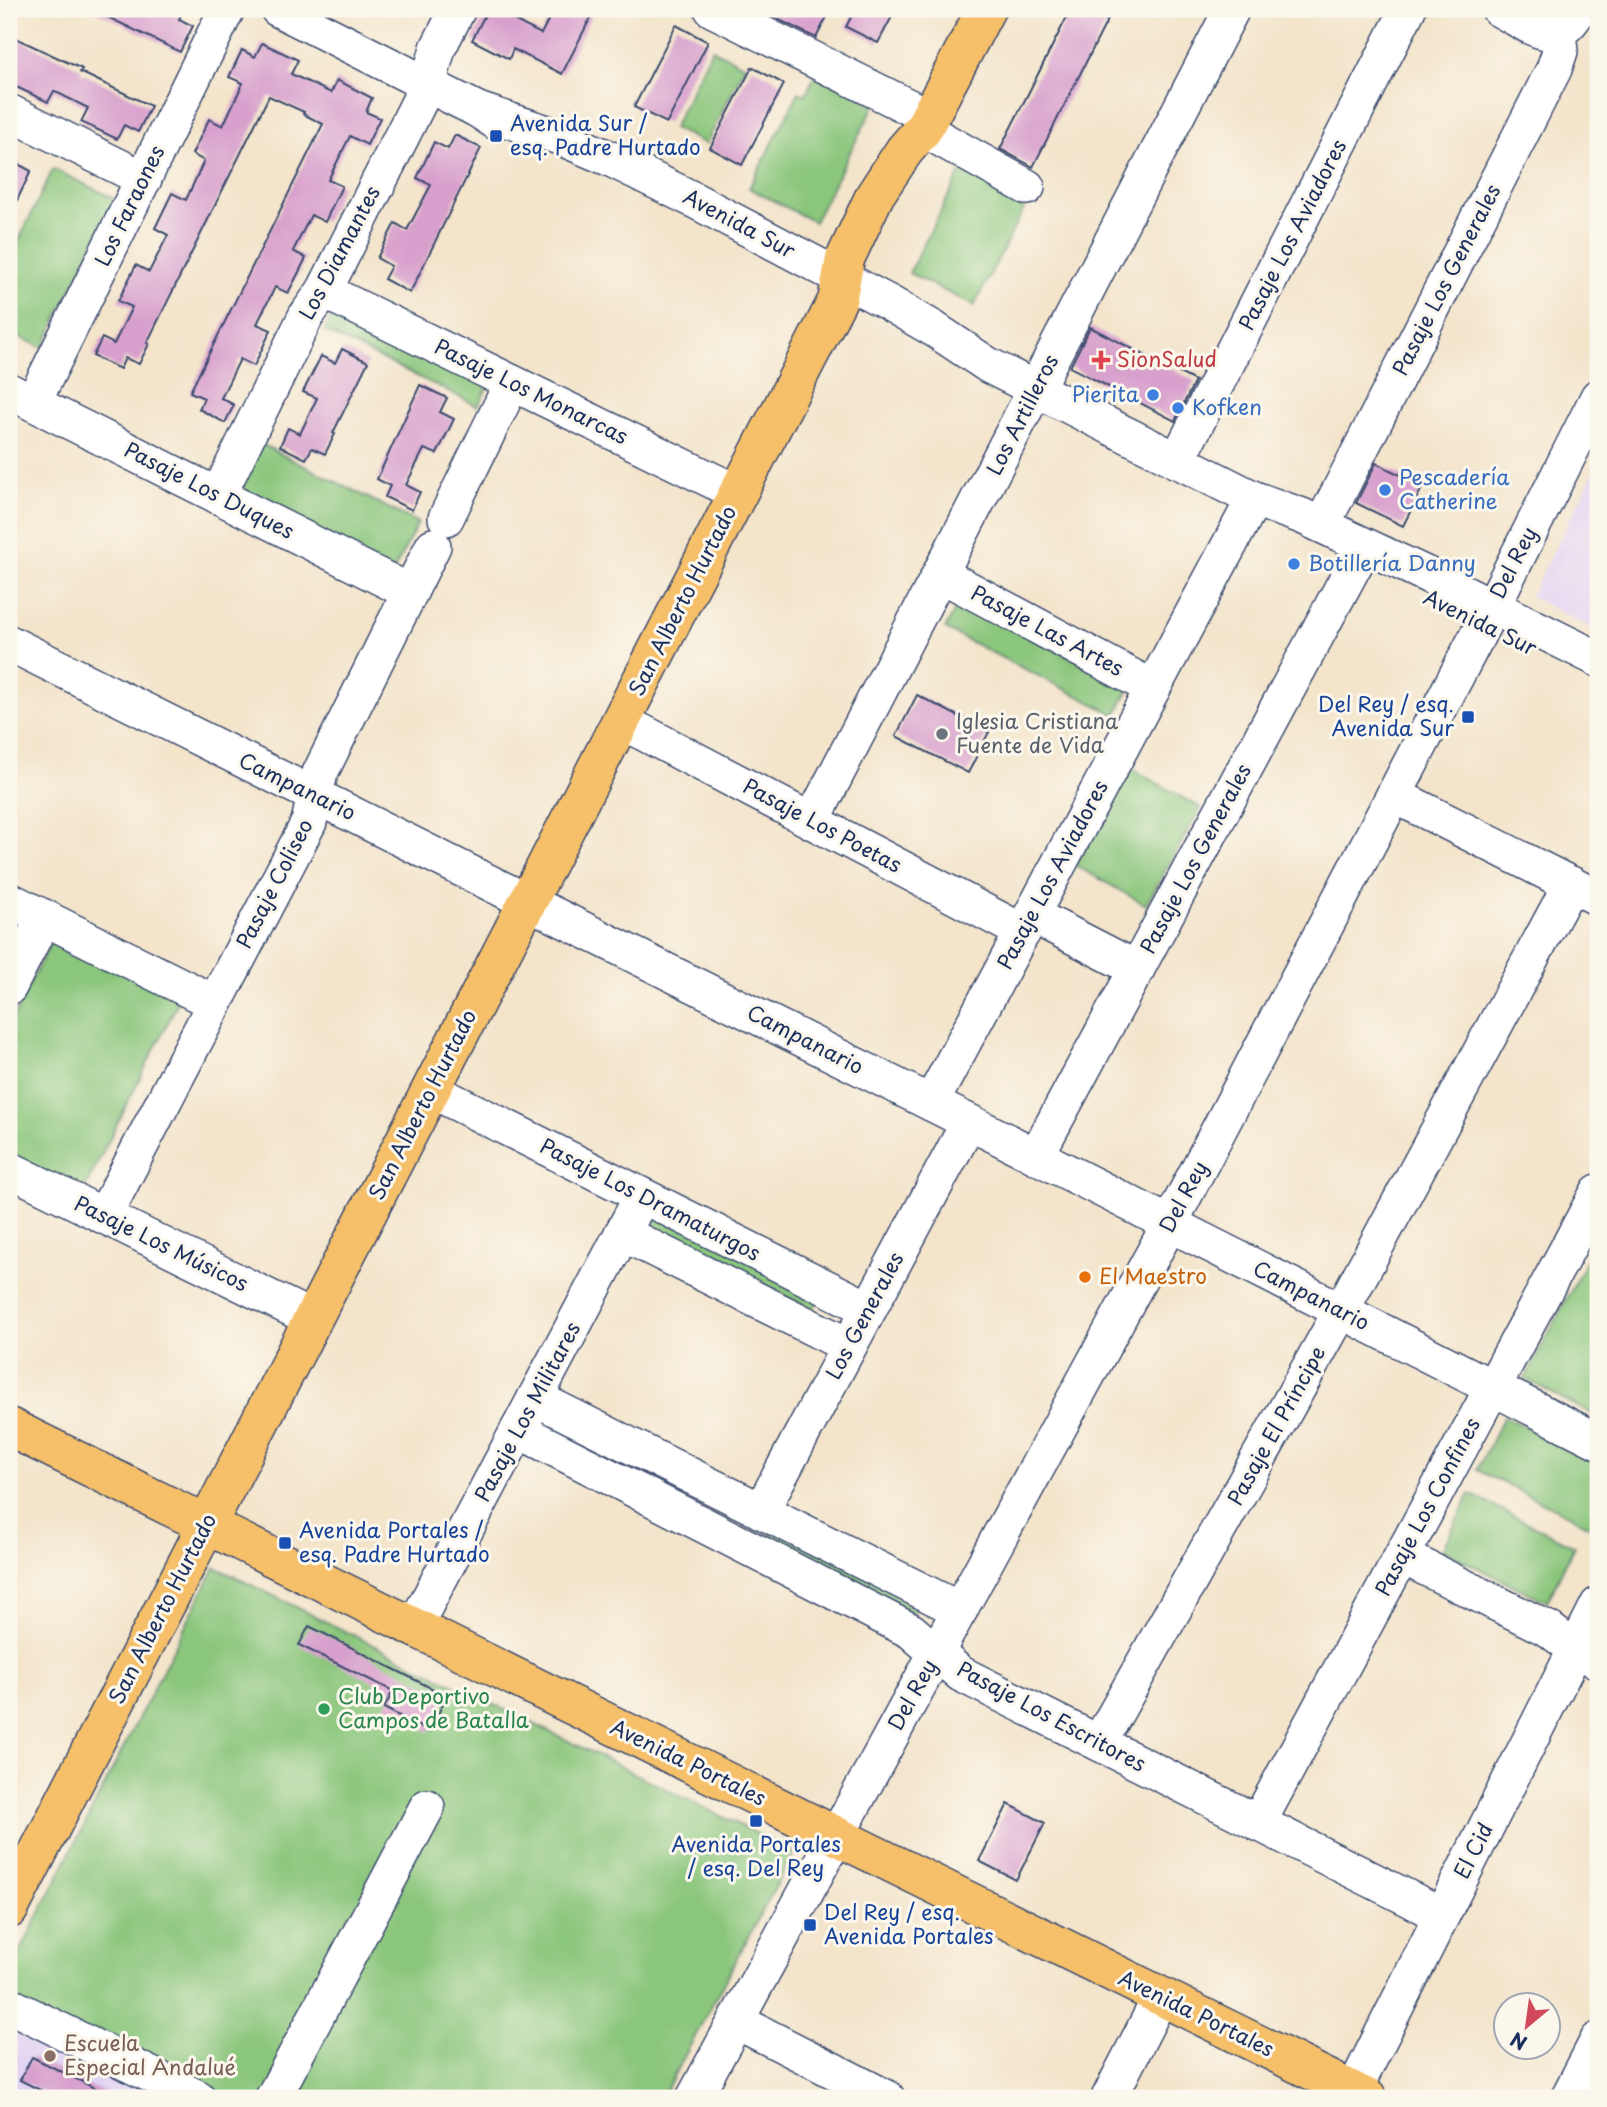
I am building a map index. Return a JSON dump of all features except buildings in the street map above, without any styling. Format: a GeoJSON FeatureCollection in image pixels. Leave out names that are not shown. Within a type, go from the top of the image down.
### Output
{"type":"FeatureCollection","features":[{"type":"Feature","properties":{"kind":"main road","name":"San Alberto Hurtado"},"geometry":{"type":"LineString","coordinates":[[9,1909],[844,288],[872,258],[905,191],[926,123],[986,9]]}},
{"type":"Feature","properties":{"kind":"main road","name":"Avenida Portales"},"geometry":{"type":"LineString","coordinates":[[9,1427],[1161,1996],[1357,2096]]}},
{"type":"Feature","properties":{"kind":"street","name":"Los Faraones"},"geometry":{"type":"LineString","coordinates":[[21,397],[144,178],[227,9]]}},
{"type":"Feature","properties":{"kind":"street","name":"Avenida Sur"},"geometry":{"type":"LineString","coordinates":[[278,9],[478,110],[541,149],[844,288],[934,348],[988,365],[1254,499],[1322,525],[1487,616],[1598,682]]}},
{"type":"Feature","properties":{"kind":"street","name":"Los Diamantes"},"geometry":{"type":"LineString","coordinates":[[218,496],[306,316],[324,291],[428,84],[438,48],[458,9]]}},
{"type":"Feature","properties":{"kind":"street"},"geometry":{"type":"LineString","coordinates":[[712,9],[926,123],[1027,187]]}},
{"type":"Feature","properties":{"kind":"street","name":"Los Artilleros"},"geometry":{"type":"LineString","coordinates":[[812,821],[1232,9]]}},
{"type":"Feature","properties":{"kind":"street","name":"Pasaje Los Aviadores"},"geometry":{"type":"LineString","coordinates":[[1177,461],[1408,9]]}},
{"type":"Feature","properties":{"kind":"street"},"geometry":{"type":"LineString","coordinates":[[1499,9],[1546,32],[1569,20]]}},
{"type":"Feature","properties":{"kind":"street","name":"Pasaje Los Generales"},"geometry":{"type":"LineString","coordinates":[[1322,525],[1554,69],[1569,20]]}},
{"type":"Feature","properties":{"kind":"street"},"geometry":{"type":"LineString","coordinates":[[9,112],[144,178]]}},
{"type":"Feature","properties":{"kind":"street","name":"Pasaje Los Monarcas"},"geometry":{"type":"LineString","coordinates":[[324,291],[738,493]]}},
{"type":"Feature","properties":{"kind":"street","name":"Pasaje Coliseo"},"geometry":{"type":"LineString","coordinates":[[104,1216],[309,822],[320,773],[512,383]]}},
{"type":"Feature","properties":{"kind":"street","name":"Pasaje Los Duques"},"geometry":{"type":"LineString","coordinates":[[21,397],[410,592]]}},
{"type":"Feature","properties":{"kind":"street","name":"Del Rey"},"geometry":{"type":"LineString","coordinates":[[694,2098],[1170,1225],[1596,409]]}},
{"type":"Feature","properties":{"kind":"street","name":"Avenida Sur"},"geometry":{"type":"LineString","coordinates":[[1254,499],[1291,527],[1356,562],[1598,659]]}},
{"type":"Feature","properties":{"kind":"street","name":"Pasaje Los Aviadores"},"geometry":{"type":"LineString","coordinates":[[931,1103],[1254,499]]}},
{"type":"Feature","properties":{"kind":"street","name":"Pasaje Los Generales"},"geometry":{"type":"LineString","coordinates":[[1036,1156],[1356,562]]}},
{"type":"Feature","properties":{"kind":"street","name":"Pasaje Las Artes"},"geometry":{"type":"LineString","coordinates":[[940,575],[1153,688]]}},
{"type":"Feature","properties":{"kind":"street","name":"Campanario"},"geometry":{"type":"LineString","coordinates":[[9,643],[969,1122],[1598,1441]]}},
{"type":"Feature","properties":{"kind":"street","name":"Pasaje Los Poetas"},"geometry":{"type":"LineString","coordinates":[[621,721],[812,821],[1027,924],[1137,969]]}},
{"type":"Feature","properties":{"kind":"street"},"geometry":{"type":"LineString","coordinates":[[1394,795],[1584,891]]}},
{"type":"Feature","properties":{"kind":"street","name":"Pasaje El Príncipe"},"geometry":{"type":"LineString","coordinates":[[1099,1743],[1341,1311],[1584,891]]}},
{"type":"Feature","properties":{"kind":"street"},"geometry":{"type":"LineString","coordinates":[[9,900],[215,1003]]}},
{"type":"Feature","properties":{"kind":"street"},"geometry":{"type":"LineString","coordinates":[[9,986],[44,917]]}},
{"type":"Feature","properties":{"kind":"street","name":"Pasaje Los Dramaturgos"},"geometry":{"type":"LineString","coordinates":[[431,1090],[869,1309]]}},
{"type":"Feature","properties":{"kind":"street","name":"Los Generales"},"geometry":{"type":"LineString","coordinates":[[761,1511],[969,1122]]}},
{"type":"Feature","properties":{"kind":"street","name":"Pasaje Los Músicos"},"geometry":{"type":"LineString","coordinates":[[12,1178],[104,1216],[313,1319]]}},
{"type":"Feature","properties":{"kind":"street","name":"Pasaje Los Confines"},"geometry":{"type":"LineString","coordinates":[[1258,1823],[1598,1192]]}},
{"type":"Feature","properties":{"kind":"street","name":"Pasaje Los Militares"},"geometry":{"type":"LineString","coordinates":[[414,1628],[642,1196]]}},
{"type":"Feature","properties":{"kind":"street","name":"Pasaje Los Dramaturgos"},"geometry":{"type":"LineString","coordinates":[[622,1233],[849,1346]]}},
{"type":"Feature","properties":{"kind":"street"},"geometry":{"type":"LineString","coordinates":[[535,1398],[960,1610]]}},
{"type":"Feature","properties":{"kind":"street","name":"Pasaje Los Escritores"},"geometry":{"type":"LineString","coordinates":[[518,1430],[911,1631],[961,1674],[1442,1915]]}},
{"type":"Feature","properties":{"kind":"street"},"geometry":{"type":"LineString","coordinates":[[1402,1556],[1550,1630],[1587,1655]]}},
{"type":"Feature","properties":{"kind":"street","name":"El Cid"},"geometry":{"type":"LineString","coordinates":[[1357,2096],[1442,1915],[1587,1655],[1598,1605]]}},
{"type":"Feature","properties":{"kind":"street"},"geometry":{"type":"LineString","coordinates":[[273,2098],[427,1807]]}},
{"type":"Feature","properties":{"kind":"street"},"geometry":{"type":"LineString","coordinates":[[1109,2098],[1161,1996]]}},
{"type":"Feature","properties":{"kind":"street"},"geometry":{"type":"LineString","coordinates":[[9,2005],[198,2098]]}},
{"type":"Feature","properties":{"kind":"street"},"geometry":{"type":"LineString","coordinates":[[736,2021],[887,2098]]}},
{"type":"Feature","properties":{"kind":"street"},"geometry":{"type":"LineString","coordinates":[[1568,2098],[1598,2040]]}},
{"type":"Feature","properties":{"kind":"shaded area"},"geometry":{"type":"Polygon","coordinates":[[[1598,464],[1598,631],[1530,597],[1598,464]]]}},
{"type":"Feature","properties":{"kind":"shaded area","name":"Escuela Especial Andalué"},"geometry":{"type":"Polygon","coordinates":[[[9,2014],[175,2098],[9,2098],[9,2014]]]}},
{"type":"Feature","properties":{"kind":"green space"},"geometry":{"type":"Polygon","coordinates":[[[712,49],[745,66],[706,144],[673,128],[712,49]]]}},
{"type":"Feature","properties":{"kind":"green space"},"geometry":{"type":"Polygon","coordinates":[[[816,74],[875,104],[814,222],[749,188],[799,92],[805,95],[816,74]]]}},
{"type":"Feature","properties":{"kind":"green space"},"geometry":{"type":"Polygon","coordinates":[[[963,168],[1028,201],[974,306],[909,273],[963,168]]]}},
{"type":"Feature","properties":{"kind":"green space"},"geometry":{"type":"Polygon","coordinates":[[[53,169],[115,199],[43,348],[9,332],[9,261],[53,169]]]}},
{"type":"Feature","properties":{"kind":"green space"},"geometry":{"type":"Polygon","coordinates":[[[338,302],[492,378],[478,406],[324,331],[338,302]]]}},
{"type":"Feature","properties":{"kind":"green space"},"geometry":{"type":"Polygon","coordinates":[[[261,444],[418,523],[393,572],[236,493],[261,444]]]}},
{"type":"Feature","properties":{"kind":"green space"},"geometry":{"type":"Polygon","coordinates":[[[959,601],[1130,687],[1116,715],[945,629],[959,601]]]}},
{"type":"Feature","properties":{"kind":"green space"},"geometry":{"type":"Polygon","coordinates":[[[1130,768],[1201,808],[1146,905],[1075,865],[1130,768]]]}},
{"type":"Feature","properties":{"kind":"green space"},"geometry":{"type":"Polygon","coordinates":[[[55,933],[181,996],[81,1196],[9,1160],[9,1026],[55,933]]]}},
{"type":"Feature","properties":{"kind":"green space"},"geometry":{"type":"Polygon","coordinates":[[[651,1205],[822,1292],[813,1310],[642,1223],[651,1205]]]}},
{"type":"Feature","properties":{"kind":"green space"},"geometry":{"type":"Polygon","coordinates":[[[1590,1253],[1598,1257],[1598,1417],[1525,1379],[1590,1253]]]}},
{"type":"Feature","properties":{"kind":"green space"},"geometry":{"type":"Polygon","coordinates":[[[1504,1416],[1598,1462],[1598,1530],[1477,1470],[1504,1416]]]}},
{"type":"Feature","properties":{"kind":"green space"},"geometry":{"type":"Polygon","coordinates":[[[1470,1494],[1574,1546],[1547,1602],[1442,1550],[1470,1494]]]}},
{"type":"Feature","properties":{"kind":"green space"},"geometry":{"type":"Polygon","coordinates":[[[774,1527],[919,1601],[910,1619],[765,1544],[774,1527]]]}},
{"type":"Feature","properties":{"kind":"green space","name":"Club Deportivo Campos de Batalla"},"geometry":{"type":"Polygon","coordinates":[[[215,1567],[794,1852],[662,2098],[175,2098],[9,2014],[9,1974],[215,1567]]]}},
{"type":"Feature","properties":{"kind":"place","name":"Avenida Sur / esq. Padre Hurtado"},"geometry":{"type":"Point","coordinates":[496,136]}},
{"type":"Feature","properties":{"kind":"place","name":"SionSalud"},"geometry":{"type":"Point","coordinates":[1101,360]}},
{"type":"Feature","properties":{"kind":"place","name":"Pierita"},"geometry":{"type":"Point","coordinates":[1153,395]}},
{"type":"Feature","properties":{"kind":"place","name":"Kofken"},"geometry":{"type":"Point","coordinates":[1178,408]}},
{"type":"Feature","properties":{"kind":"place","name":"Pescadería Catherine"},"geometry":{"type":"Point","coordinates":[1385,490]}},
{"type":"Feature","properties":{"kind":"place","name":"Botillería Danny"},"geometry":{"type":"Point","coordinates":[1294,564]}},
{"type":"Feature","properties":{"kind":"place","name":"Del Rey / esq. Avenida Sur"},"geometry":{"type":"Point","coordinates":[1468,717]}},
{"type":"Feature","properties":{"kind":"place","name":"Iglesia Cristiana Fuente de Vida"},"geometry":{"type":"Point","coordinates":[942,734]}},
{"type":"Feature","properties":{"kind":"place","name":"El Maestro"},"geometry":{"type":"Point","coordinates":[1085,1277]}},
{"type":"Feature","properties":{"kind":"place","name":"Avenida Portales / esq. Padre Hurtado"},"geometry":{"type":"Point","coordinates":[285,1543]}},
{"type":"Feature","properties":{"kind":"place","name":"Club Deportivo Campos de Batalla"},"geometry":{"type":"Point","coordinates":[324,1709]}},
{"type":"Feature","properties":{"kind":"place","name":"Avenida Portales / esq. Del Rey"},"geometry":{"type":"Point","coordinates":[756,1821]}},
{"type":"Feature","properties":{"kind":"place","name":"Del Rey / esq. Avenida Portales"},"geometry":{"type":"Point","coordinates":[810,1925]}},
{"type":"Feature","properties":{"kind":"place","name":"Escuela Especial Andalué"},"geometry":{"type":"Point","coordinates":[50,2056]}}]}
